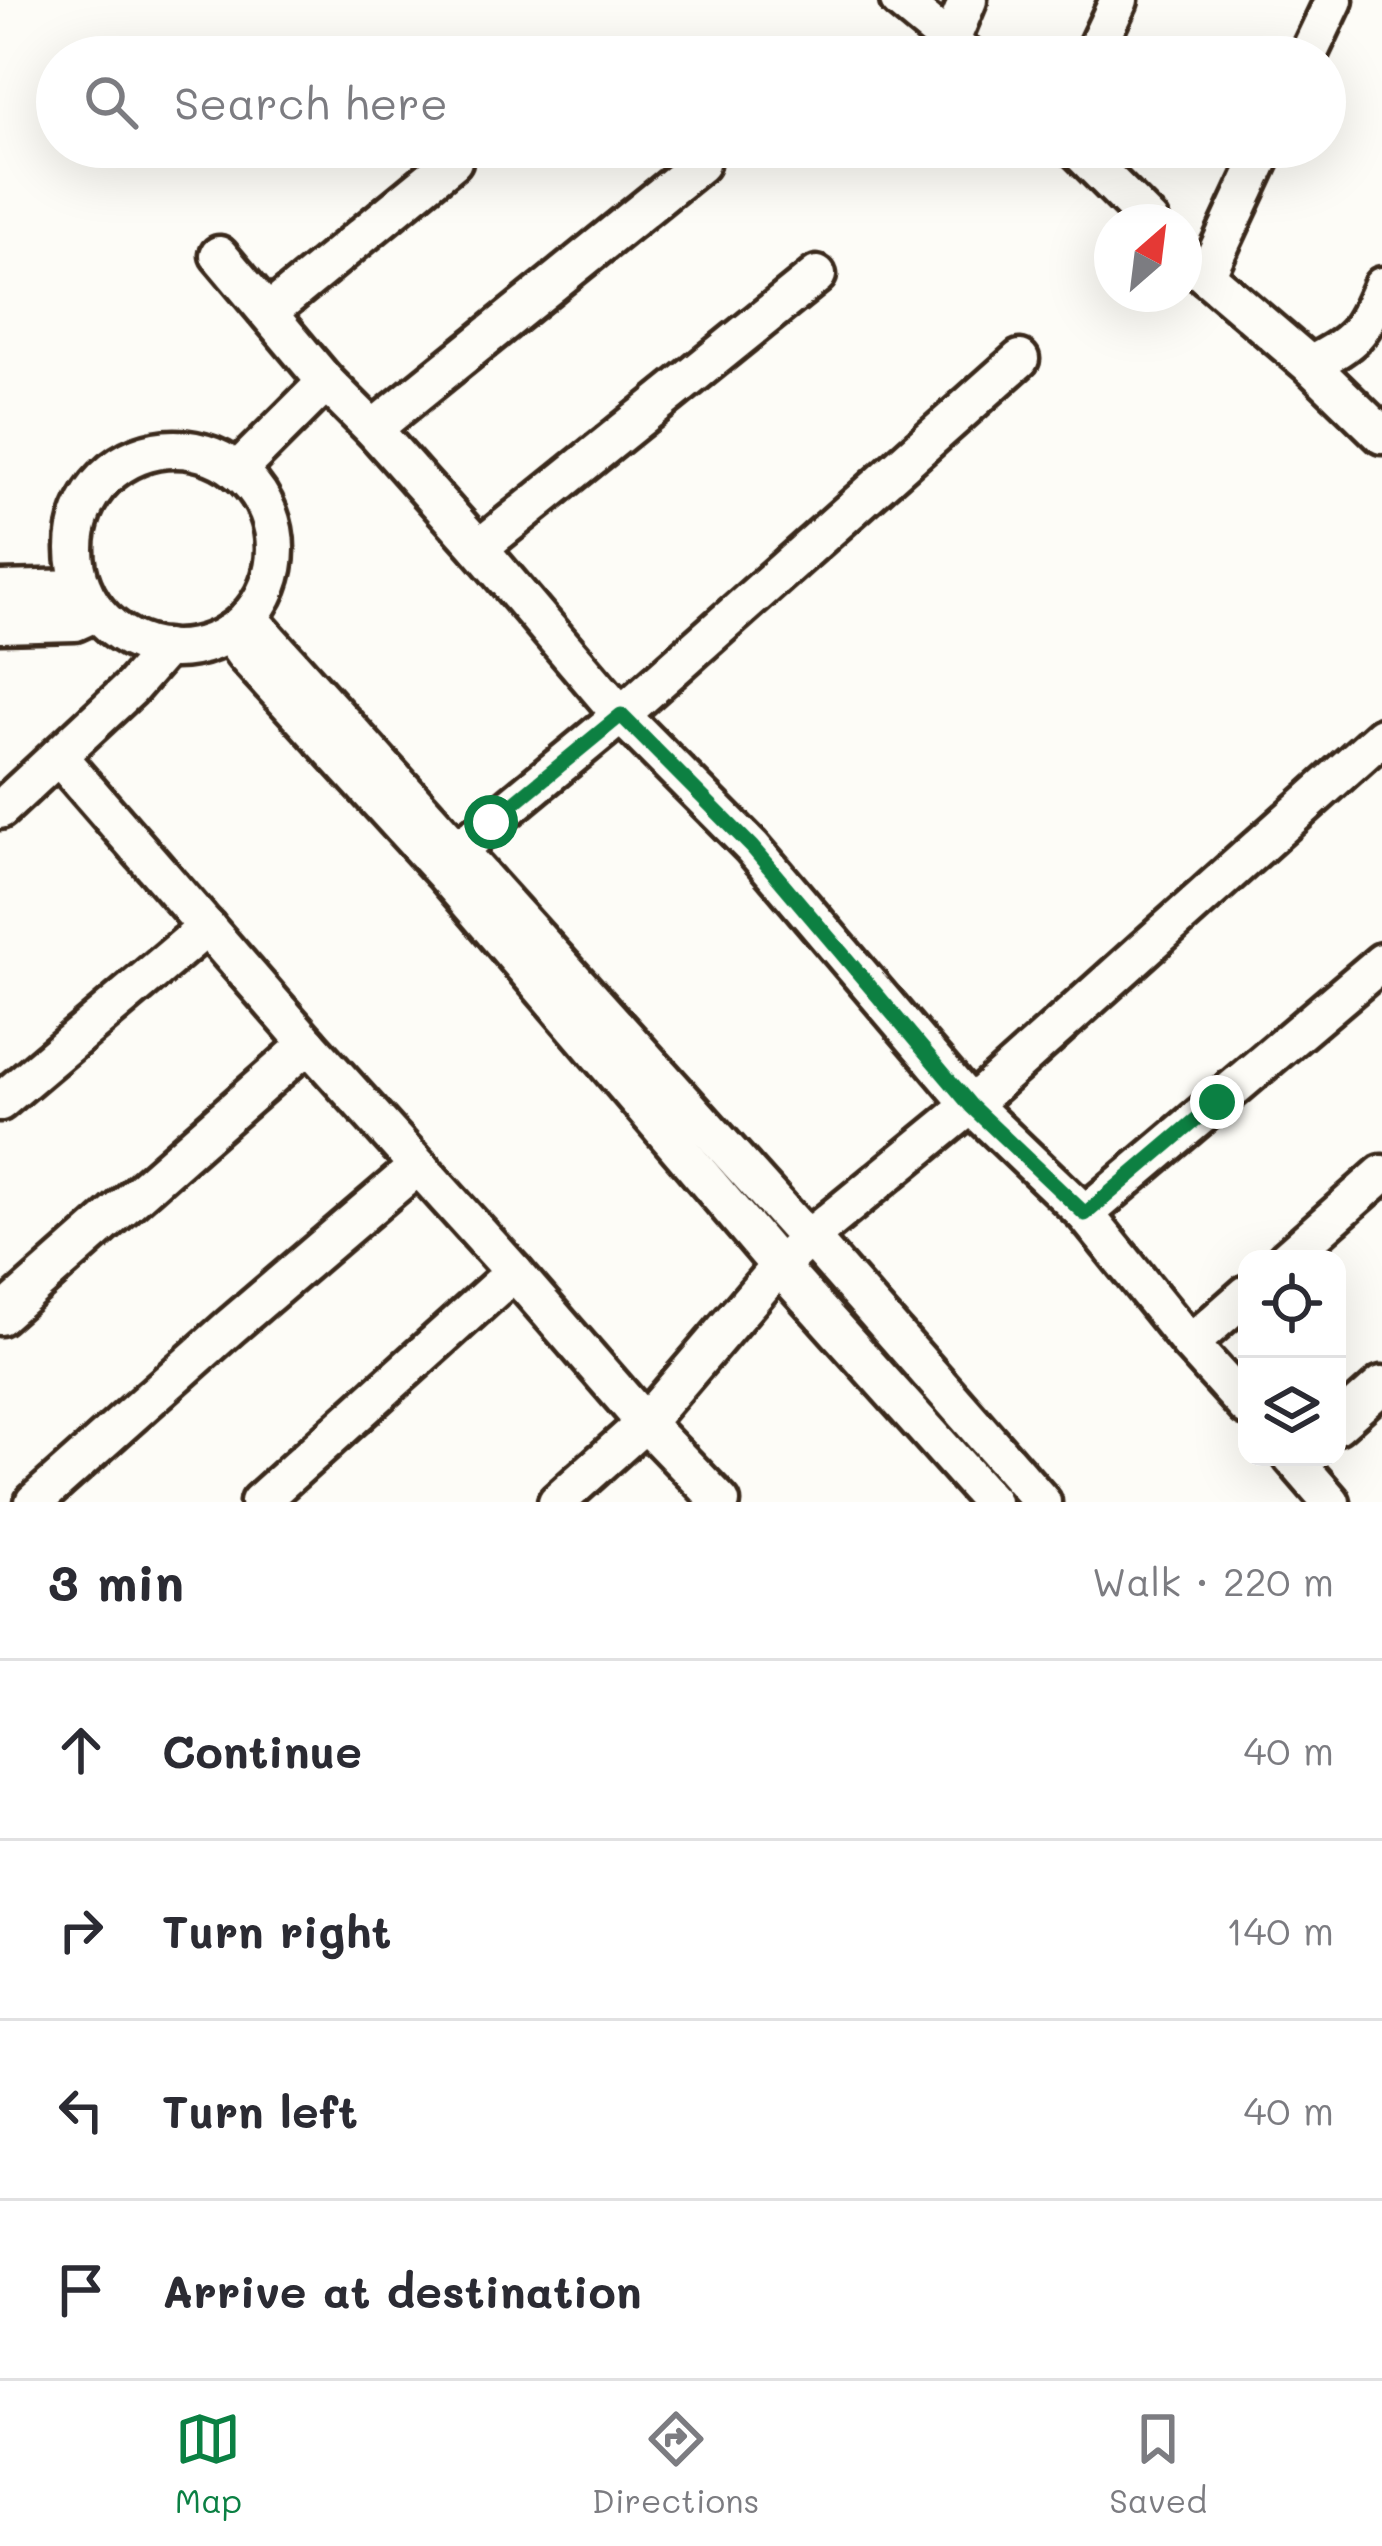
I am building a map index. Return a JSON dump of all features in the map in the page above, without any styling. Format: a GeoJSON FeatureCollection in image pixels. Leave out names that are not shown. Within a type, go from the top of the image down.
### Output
{"type":"FeatureCollection","features":[{"type":"Feature","properties":{"kind":"street"},"geometry":{"type":"LineString","coordinates":[[899,0],[942,36]]}},
{"type":"Feature","properties":{"kind":"street"},"geometry":{"type":"LineString","coordinates":[[962,36],[968,0]]}},
{"type":"Feature","properties":{"kind":"street"},"geometry":{"type":"LineString","coordinates":[[1102,36],[1119,0]]}},
{"type":"Feature","properties":{"kind":"street"},"geometry":{"type":"LineString","coordinates":[[1317,36],[1334,0]]}},
{"type":"Feature","properties":{"kind":"street"},"geometry":{"type":"LineString","coordinates":[[269,312],[444,168]]}},
{"type":"Feature","properties":{"kind":"street"},"geometry":{"type":"LineString","coordinates":[[373,429],[695,168]]}},
{"type":"Feature","properties":{"kind":"street"},"geometry":{"type":"LineString","coordinates":[[1096,168],[1132,204]]}},
{"type":"Feature","properties":{"kind":"street"},"geometry":{"type":"LineString","coordinates":[[1202,254],[1253,168]]}},
{"type":"Feature","properties":{"kind":"street"},"geometry":{"type":"LineString","coordinates":[[219,256],[621,715],[752,847],[971,1106],[1085,1214],[1238,1397]]}},
{"type":"Feature","properties":{"kind":"street"},"geometry":{"type":"LineString","coordinates":[[1202,272],[1382,435]]}},
{"type":"Feature","properties":{"kind":"street"},"geometry":{"type":"LineString","coordinates":[[479,548],[817,275]]}},
{"type":"Feature","properties":{"kind":"street"},"geometry":{"type":"LineString","coordinates":[[1310,365],[1347,345],[1366,322],[1382,286]]}},
{"type":"Feature","properties":{"kind":"street"},"geometry":{"type":"LineString","coordinates":[[459,849],[621,715],[1020,359]]}},
{"type":"Feature","properties":{"kind":"street"},"geometry":{"type":"LineString","coordinates":[[237,471],[326,382]]}},
{"type":"Feature","properties":{"kind":"street"},"geometry":{"type":"LineString","coordinates":[[174,449],[218,459],[253,486],[273,526],[273,571],[266,592],[238,625],[198,646],[166,648],[132,640],[113,628],[90,600],[75,550],[77,527],[84,506],[112,471],[130,459],[174,449]]}},
{"type":"Feature","properties":{"kind":"street"},"geometry":{"type":"LineString","coordinates":[[0,590],[90,600]]}},
{"type":"Feature","properties":{"kind":"street"},"geometry":{"type":"LineString","coordinates":[[0,624],[75,622],[90,600]]}},
{"type":"Feature","properties":{"kind":"street"},"geometry":{"type":"LineString","coordinates":[[238,625],[459,849],[1042,1502]]}},
{"type":"Feature","properties":{"kind":"street"},"geometry":{"type":"LineString","coordinates":[[238,625],[254,664],[443,872],[779,1266],[992,1502]]}},
{"type":"Feature","properties":{"kind":"street"},"geometry":{"type":"LineString","coordinates":[[0,810],[131,688],[166,648]]}},
{"type":"Feature","properties":{"kind":"street"},"geometry":{"type":"LineString","coordinates":[[557,1502],[645,1423],[779,1266],[810,1237],[971,1106],[1382,736]]}},
{"type":"Feature","properties":{"kind":"street"},"geometry":{"type":"LineString","coordinates":[[58,756],[645,1423],[722,1502]]}},
{"type":"Feature","properties":{"kind":"street"},"geometry":{"type":"LineString","coordinates":[[0,1102],[207,927]]}},
{"type":"Feature","properties":{"kind":"street"},"geometry":{"type":"LineString","coordinates":[[1085,1214],[1382,962]]}},
{"type":"Feature","properties":{"kind":"street"},"geometry":{"type":"LineString","coordinates":[[0,1316],[308,1044]]}},
{"type":"Feature","properties":{"kind":"street"},"geometry":{"type":"LineString","coordinates":[[34,1502],[418,1166]]}},
{"type":"Feature","properties":{"kind":"street"},"geometry":{"type":"LineString","coordinates":[[1296,1250],[1382,1174]]}},
{"type":"Feature","properties":{"kind":"street"},"geometry":{"type":"LineString","coordinates":[[259,1502],[514,1272]]}},
{"type":"Feature","properties":{"kind":"street"},"geometry":{"type":"LineString","coordinates":[[1190,1344],[1238,1302]]}},
{"type":"Feature","properties":{"kind":"street"},"geometry":{"type":"LineString","coordinates":[[1346,1418],[1382,1385]]}},
{"type":"Feature","properties":{"kind":"street"},"geometry":{"type":"LineString","coordinates":[[1303,1466],[1331,1502]]}},
{"type":"Feature","properties":{"kind":"route"},"geometry":{"type":"LineString","coordinates":[[491,822],[621,715],[752,847],[971,1106],[1085,1214],[1217,1102]]}}]}
